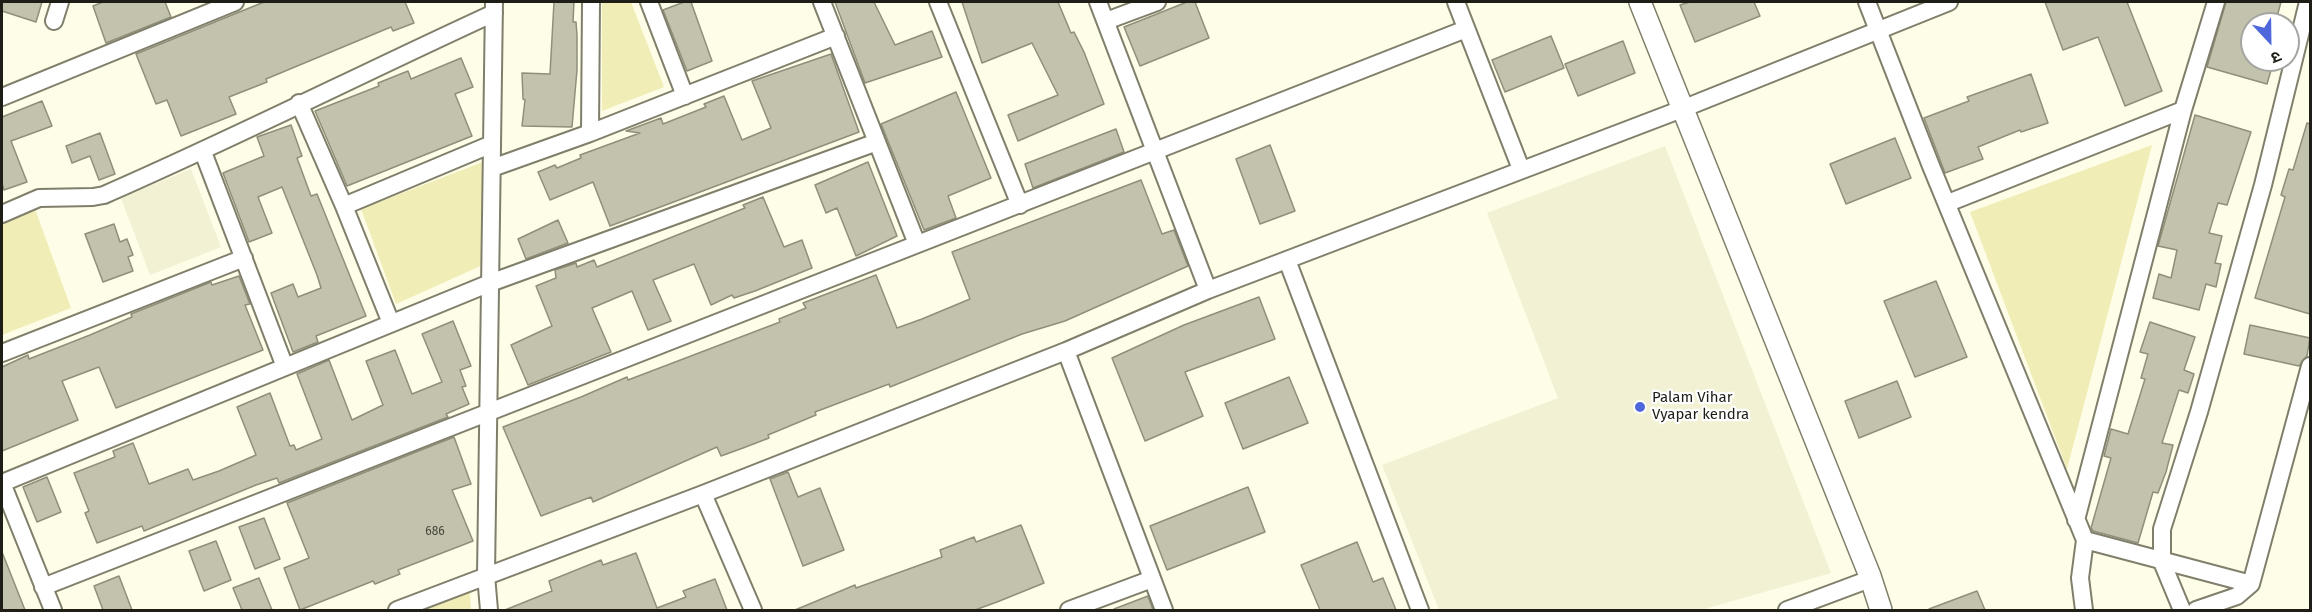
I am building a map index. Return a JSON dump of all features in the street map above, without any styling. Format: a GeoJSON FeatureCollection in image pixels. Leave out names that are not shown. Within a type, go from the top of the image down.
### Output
{"type":"FeatureCollection","features":[{"type":"Feature","properties":{"kind":"street"},"geometry":{"type":"LineString","coordinates":[[54,21],[60,2]]}},
{"type":"Feature","properties":{"kind":"street"},"geometry":{"type":"LineString","coordinates":[[2,97],[214,5],[235,2]]}},
{"type":"Feature","properties":{"kind":"street"},"geometry":{"type":"LineString","coordinates":[[590,133],[591,2]]}},
{"type":"Feature","properties":{"kind":"street"},"geometry":{"type":"LineString","coordinates":[[649,2],[685,96]]}},
{"type":"Feature","properties":{"kind":"street"},"geometry":{"type":"LineString","coordinates":[[822,2],[917,244]]}},
{"type":"Feature","properties":{"kind":"street"},"geometry":{"type":"LineString","coordinates":[[938,2],[1020,205]]}},
{"type":"Feature","properties":{"kind":"street"},"geometry":{"type":"LineString","coordinates":[[1098,2],[1208,290]]}},
{"type":"Feature","properties":{"kind":"street"},"geometry":{"type":"LineString","coordinates":[[1106,21],[1157,2]]}},
{"type":"Feature","properties":{"kind":"street"},"geometry":{"type":"LineString","coordinates":[[1456,2],[1521,169]]}},
{"type":"Feature","properties":{"kind":"street"},"geometry":{"type":"LineString","coordinates":[[1640,2],[1881,610]]}},
{"type":"Feature","properties":{"kind":"street"},"geometry":{"type":"LineString","coordinates":[[1867,2],[2085,540],[2080,578],[2084,610]]}},
{"type":"Feature","properties":{"kind":"street"},"geometry":{"type":"LineString","coordinates":[[397,610],[703,494],[1066,351],[1208,290],[1683,109],[1878,28],[1949,2]]}},
{"type":"Feature","properties":{"kind":"street"},"geometry":{"type":"LineString","coordinates":[[2076,520],[2183,110],[2216,2]]}},
{"type":"Feature","properties":{"kind":"street"},"geometry":{"type":"LineString","coordinates":[[2182,610],[2162,562],[2162,529],[2202,401],[2260,196],[2308,2]]}},
{"type":"Feature","properties":{"kind":"street"},"geometry":{"type":"LineString","coordinates":[[2,214],[39,198],[104,195],[203,152],[494,7],[486,575],[489,610]]}},
{"type":"Feature","properties":{"kind":"street"},"geometry":{"type":"LineString","coordinates":[[44,587],[1466,29]]}},
{"type":"Feature","properties":{"kind":"street"},"geometry":{"type":"LineString","coordinates":[[492,168],[590,133],[836,36]]}},
{"type":"Feature","properties":{"kind":"street"},"geometry":{"type":"LineString","coordinates":[[299,103],[391,323]]}},
{"type":"Feature","properties":{"kind":"street"},"geometry":{"type":"LineString","coordinates":[[1948,203],[2183,110]]}},
{"type":"Feature","properties":{"kind":"street"},"geometry":{"type":"LineString","coordinates":[[52,610],[2,483],[490,283],[877,142]]}},
{"type":"Feature","properties":{"kind":"street"},"geometry":{"type":"LineString","coordinates":[[344,206],[492,144]]}},
{"type":"Feature","properties":{"kind":"street"},"geometry":{"type":"LineString","coordinates":[[203,152],[285,367]]}},
{"type":"Feature","properties":{"kind":"street"},"geometry":{"type":"LineString","coordinates":[[2,353],[244,258]]}},
{"type":"Feature","properties":{"kind":"street"},"geometry":{"type":"LineString","coordinates":[[1287,260],[1420,610]]}},
{"type":"Feature","properties":{"kind":"street"},"geometry":{"type":"LineString","coordinates":[[1066,351],[1164,610]]}},
{"type":"Feature","properties":{"kind":"street"},"geometry":{"type":"LineString","coordinates":[[2196,610],[2237,596],[2251,584],[2310,366]]}},
{"type":"Feature","properties":{"kind":"street"},"geometry":{"type":"LineString","coordinates":[[703,494],[753,610]]}},
{"type":"Feature","properties":{"kind":"street"},"geometry":{"type":"LineString","coordinates":[[2085,540],[2251,584]]}},
{"type":"Feature","properties":{"kind":"street"},"geometry":{"type":"LineString","coordinates":[[1068,610],[1152,579]]}},
{"type":"Feature","properties":{"kind":"street"},"geometry":{"type":"LineString","coordinates":[[1787,610],[1870,579]]}},
{"type":"Feature","properties":{"kind":"shaded area"},"geometry":{"type":"Polygon","coordinates":[[[602,2],[631,2],[664,87],[602,111],[602,2]]]}},
{"type":"Feature","properties":{"kind":"shaded area"},"geometry":{"type":"Polygon","coordinates":[[[2152,145],[2067,469],[1970,212],[2152,145]]]}},
{"type":"Feature","properties":{"kind":"shaded area"},"geometry":{"type":"Polygon","coordinates":[[[1665,146],[1831,573],[1701,610],[1439,610],[1382,465],[1558,398],[1487,213],[1665,146]]]}},
{"type":"Feature","properties":{"kind":"shaded area"},"geometry":{"type":"Polygon","coordinates":[[[488,160],[485,264],[396,304],[361,209],[488,160]]]}},
{"type":"Feature","properties":{"kind":"shaded area"},"geometry":{"type":"Polygon","coordinates":[[[191,169],[221,247],[150,275],[121,198],[191,169]]]}},
{"type":"Feature","properties":{"kind":"shaded area"},"geometry":{"type":"Polygon","coordinates":[[[35,209],[71,308],[2,335],[2,223],[35,209]]]}},
{"type":"Feature","properties":{"kind":"shaded area"},"geometry":{"type":"Polygon","coordinates":[[[469,584],[471,610],[402,610],[469,584]]]}},
{"type":"Feature","properties":{"kind":"building"},"geometry":{"type":"Polygon","coordinates":[[[2,2],[42,2],[36,22],[2,11],[2,2]]]}},
{"type":"Feature","properties":{"kind":"building"},"geometry":{"type":"Polygon","coordinates":[[[103,2],[165,2],[171,17],[106,43],[93,6],[103,2]]]}},
{"type":"Feature","properties":{"kind":"building"},"geometry":{"type":"Polygon","coordinates":[[[264,2],[405,2],[414,23],[393,31],[391,27],[266,79],[267,82],[229,97],[236,114],[181,136],[167,100],[156,104],[136,54],[264,2]]]}},
{"type":"Feature","properties":{"kind":"building"},"geometry":{"type":"Polygon","coordinates":[[[554,2],[574,2],[573,22],[576,22],[577,70],[572,127],[522,126],[525,100],[523,99],[522,73],[550,74],[554,2]]]}},
{"type":"Feature","properties":{"kind":"building"},"geometry":{"type":"Polygon","coordinates":[[[684,2],[691,2],[712,61],[687,71],[663,10],[684,2]]]}},
{"type":"Feature","properties":{"kind":"building"},"geometry":{"type":"Polygon","coordinates":[[[835,2],[874,2],[895,45],[932,31],[942,57],[865,83],[835,2]]]}},
{"type":"Feature","properties":{"kind":"building"},"geometry":{"type":"Polygon","coordinates":[[[962,2],[1058,2],[1071,33],[1074,32],[1084,52],[1104,104],[1018,141],[1008,115],[1058,95],[1032,43],[982,63],[962,2]]]}},
{"type":"Feature","properties":{"kind":"building"},"geometry":{"type":"Polygon","coordinates":[[[1187,2],[1195,2],[1209,38],[1140,66],[1124,27],[1187,2]]]}},
{"type":"Feature","properties":{"kind":"building"},"geometry":{"type":"Polygon","coordinates":[[[1690,2],[1754,2],[1760,16],[1695,42],[1680,5],[1690,2]]]}},
{"type":"Feature","properties":{"kind":"building"},"geometry":{"type":"Polygon","coordinates":[[[2045,2],[2127,2],[2162,91],[2125,106],[2098,37],[2063,50],[2045,2]]]}},
{"type":"Feature","properties":{"kind":"building"},"geometry":{"type":"Polygon","coordinates":[[[2226,2],[2281,2],[2278,12],[2240,12],[2240,72],[2270,72],[2267,84],[2207,67],[2226,2]]]}},
{"type":"Feature","properties":{"kind":"building"},"geometry":{"type":"Polygon","coordinates":[[[1551,36],[1564,68],[1505,92],[1492,60],[1551,36]]]}},
{"type":"Feature","properties":{"kind":"building"},"geometry":{"type":"Polygon","coordinates":[[[1623,41],[1635,73],[1578,96],[1565,64],[1623,41]]]}},
{"type":"Feature","properties":{"kind":"building"},"geometry":{"type":"Polygon","coordinates":[[[831,54],[859,132],[610,226],[593,182],[550,200],[538,172],[555,165],[557,168],[581,158],[580,155],[640,133],[626,131],[661,118],[663,124],[706,107],[704,104],[724,96],[742,140],[771,128],[752,81],[831,54]]]}},
{"type":"Feature","properties":{"kind":"building"},"geometry":{"type":"Polygon","coordinates":[[[461,58],[473,87],[455,94],[472,136],[347,186],[315,111],[379,86],[378,83],[408,71],[411,79],[461,58]]]}},
{"type":"Feature","properties":{"kind":"building"},"geometry":{"type":"Polygon","coordinates":[[[2031,74],[2048,123],[2021,132],[2020,130],[1978,147],[1983,159],[1945,173],[1924,118],[1969,101],[1967,97],[2031,74]]]}},
{"type":"Feature","properties":{"kind":"building"},"geometry":{"type":"Polygon","coordinates":[[[956,92],[991,178],[948,196],[956,218],[924,230],[881,124],[956,92]]]}},
{"type":"Feature","properties":{"kind":"building"},"geometry":{"type":"Polygon","coordinates":[[[42,101],[52,126],[11,141],[27,182],[4,190],[2,183],[2,117],[42,101]]]}},
{"type":"Feature","properties":{"kind":"building"},"geometry":{"type":"Polygon","coordinates":[[[2195,115],[2251,132],[2227,205],[2218,203],[2209,233],[2222,236],[2215,263],[2221,264],[2216,287],[2206,284],[2199,310],[2153,298],[2159,274],[2171,278],[2177,250],[2158,246],[2195,115]]]}},
{"type":"Feature","properties":{"kind":"building"},"geometry":{"type":"Polygon","coordinates":[[[2307,123],[2310,124],[2310,314],[2255,298],[2285,197],[2281,195],[2289,169],[2293,170],[2307,123]]]}},
{"type":"Feature","properties":{"kind":"building"},"geometry":{"type":"Polygon","coordinates":[[[291,125],[302,156],[297,158],[311,196],[317,194],[366,316],[316,336],[318,342],[293,352],[271,293],[293,284],[298,297],[321,288],[317,275],[282,187],[258,197],[272,233],[249,242],[223,173],[264,156],[257,137],[291,125]]]}},
{"type":"Feature","properties":{"kind":"building"},"geometry":{"type":"Polygon","coordinates":[[[1116,129],[1124,152],[1033,188],[1025,164],[1116,129]]]}},
{"type":"Feature","properties":{"kind":"building"},"geometry":{"type":"Polygon","coordinates":[[[100,133],[115,174],[99,180],[90,156],[72,163],[66,146],[100,133]]]}},
{"type":"Feature","properties":{"kind":"building"},"geometry":{"type":"Polygon","coordinates":[[[1895,138],[1911,178],[1846,204],[1830,164],[1895,138]]]}},
{"type":"Feature","properties":{"kind":"building"},"geometry":{"type":"Polygon","coordinates":[[[1270,145],[1295,211],[1260,224],[1236,159],[1270,145]]]}},
{"type":"Feature","properties":{"kind":"building"},"geometry":{"type":"Polygon","coordinates":[[[868,162],[897,236],[856,256],[837,208],[826,213],[815,185],[868,162]]]}},
{"type":"Feature","properties":{"kind":"building"},"geometry":{"type":"Polygon","coordinates":[[[1141,180],[1162,234],[1174,230],[1188,266],[1065,321],[1022,334],[890,387],[889,384],[815,412],[816,415],[768,435],[769,438],[721,456],[717,447],[593,502],[591,497],[541,516],[503,427],[627,377],[628,380],[780,322],[779,319],[806,308],[803,303],[876,275],[897,328],[922,319],[970,299],[952,252],[1141,180]]]}},
{"type":"Feature","properties":{"kind":"building"},"geometry":{"type":"Polygon","coordinates":[[[763,197],[784,247],[802,240],[812,268],[755,291],[734,298],[732,295],[711,305],[694,264],[653,280],[671,321],[648,330],[632,291],[592,308],[611,352],[528,385],[511,345],[552,326],[536,286],[556,278],[555,270],[576,263],[577,267],[594,260],[597,267],[745,208],[743,205],[763,197]]]}},
{"type":"Feature","properties":{"kind":"building"},"geometry":{"type":"Polygon","coordinates":[[[558,220],[568,243],[526,259],[518,239],[558,220]]]}},
{"type":"Feature","properties":{"kind":"building"},"geometry":{"type":"Polygon","coordinates":[[[114,224],[120,242],[127,239],[133,255],[128,257],[133,271],[103,282],[85,234],[114,224]]]}},
{"type":"Feature","properties":{"kind":"building"},"geometry":{"type":"Polygon","coordinates":[[[239,276],[250,304],[245,305],[263,350],[116,408],[99,367],[62,381],[78,420],[2,451],[2,367],[28,355],[29,359],[90,335],[132,317],[131,314],[211,282],[212,285],[239,276]]]}},
{"type":"Feature","properties":{"kind":"building"},"geometry":{"type":"Polygon","coordinates":[[[1936,281],[1967,357],[1915,377],[1884,301],[1936,281]]]}},
{"type":"Feature","properties":{"kind":"building"},"geometry":{"type":"Polygon","coordinates":[[[1259,297],[1275,339],[1185,372],[1203,416],[1145,441],[1112,358],[1184,325],[1259,297]]]}},
{"type":"Feature","properties":{"kind":"building"},"geometry":{"type":"Polygon","coordinates":[[[453,321],[471,366],[460,370],[466,386],[462,387],[469,404],[446,414],[448,417],[279,483],[277,478],[144,531],[142,526],[97,543],[85,513],[89,511],[74,473],[115,457],[113,451],[133,443],[149,484],[188,469],[193,480],[219,471],[256,455],[237,407],[270,393],[290,446],[294,445],[296,450],[322,439],[297,374],[329,360],[352,420],[383,405],[366,361],[395,350],[412,394],[442,382],[422,334],[453,321]]]}},
{"type":"Feature","properties":{"kind":"building"},"geometry":{"type":"Polygon","coordinates":[[[2150,322],[2195,337],[2184,370],[2194,374],[2188,393],[2179,390],[2162,443],[2173,445],[2166,472],[2158,493],[2153,492],[2138,543],[2093,531],[2091,528],[2111,458],[2104,456],[2111,429],[2128,434],[2145,379],[2141,378],[2148,354],[2140,352],[2150,322]]]}},
{"type":"Feature","properties":{"kind":"building"},"geometry":{"type":"Polygon","coordinates":[[[2250,325],[2310,338],[2307,356],[2299,366],[2244,354],[2250,325]]]}},
{"type":"Feature","properties":{"kind":"building"},"geometry":{"type":"Polygon","coordinates":[[[1289,377],[1308,423],[1243,449],[1225,403],[1289,377]]]}},
{"type":"Feature","properties":{"kind":"building"},"geometry":{"type":"Polygon","coordinates":[[[1897,381],[1911,417],[1859,438],[1845,401],[1897,381]]]}},
{"type":"Feature","properties":{"kind":"building"},"geometry":{"type":"Polygon","coordinates":[[[454,437],[471,484],[452,490],[473,541],[398,570],[400,574],[375,584],[373,581],[300,610],[284,568],[309,558],[287,503],[454,437]]]}},
{"type":"Feature","properties":{"kind":"building"},"geometry":{"type":"Polygon","coordinates":[[[788,472],[798,497],[820,488],[844,550],[803,566],[770,479],[788,472]]]}},
{"type":"Feature","properties":{"kind":"building"},"geometry":{"type":"Polygon","coordinates":[[[47,477],[61,512],[37,522],[23,487],[47,477]]]}},
{"type":"Feature","properties":{"kind":"building"},"geometry":{"type":"Polygon","coordinates":[[[1248,487],[1265,532],[1167,570],[1150,526],[1248,487]]]}},
{"type":"Feature","properties":{"kind":"building"},"geometry":{"type":"Polygon","coordinates":[[[264,518],[280,559],[255,569],[239,527],[264,518]]]}},
{"type":"Feature","properties":{"kind":"building"},"geometry":{"type":"Polygon","coordinates":[[[1021,525],[1044,583],[997,602],[975,610],[795,610],[855,585],[856,588],[942,557],[940,550],[974,537],[976,542],[1021,525]]]}},
{"type":"Feature","properties":{"kind":"building"},"geometry":{"type":"Polygon","coordinates":[[[216,541],[231,580],[204,591],[189,551],[216,541]]]}},
{"type":"Feature","properties":{"kind":"building"},"geometry":{"type":"Polygon","coordinates":[[[1357,542],[1373,582],[1383,578],[1396,610],[1320,610],[1301,565],[1357,542]]]}},
{"type":"Feature","properties":{"kind":"building"},"geometry":{"type":"Polygon","coordinates":[[[2,552],[25,610],[2,610],[2,552]]]}},
{"type":"Feature","properties":{"kind":"building"},"geometry":{"type":"Polygon","coordinates":[[[636,553],[657,608],[686,597],[683,591],[715,579],[727,610],[505,610],[552,591],[549,581],[601,560],[603,565],[636,553]]]}},
{"type":"Feature","properties":{"kind":"building"},"geometry":{"type":"Polygon","coordinates":[[[119,576],[132,610],[103,610],[94,586],[119,576]]]}},
{"type":"Feature","properties":{"kind":"building"},"geometry":{"type":"Polygon","coordinates":[[[259,578],[272,610],[242,610],[233,588],[259,578]]]}},
{"type":"Feature","properties":{"kind":"building"},"geometry":{"type":"Polygon","coordinates":[[[1977,591],[1985,610],[1929,609],[1977,591]]]}},
{"type":"Feature","properties":{"kind":"building"},"geometry":{"type":"Polygon","coordinates":[[[1148,596],[1153,610],[1114,610],[1114,609],[1148,596]]]}},
{"type":"Feature","properties":{"kind":"place","name":"Palam Vihar Vyapar kendra"},"geometry":{"type":"Point","coordinates":[1640,407]}}]}
